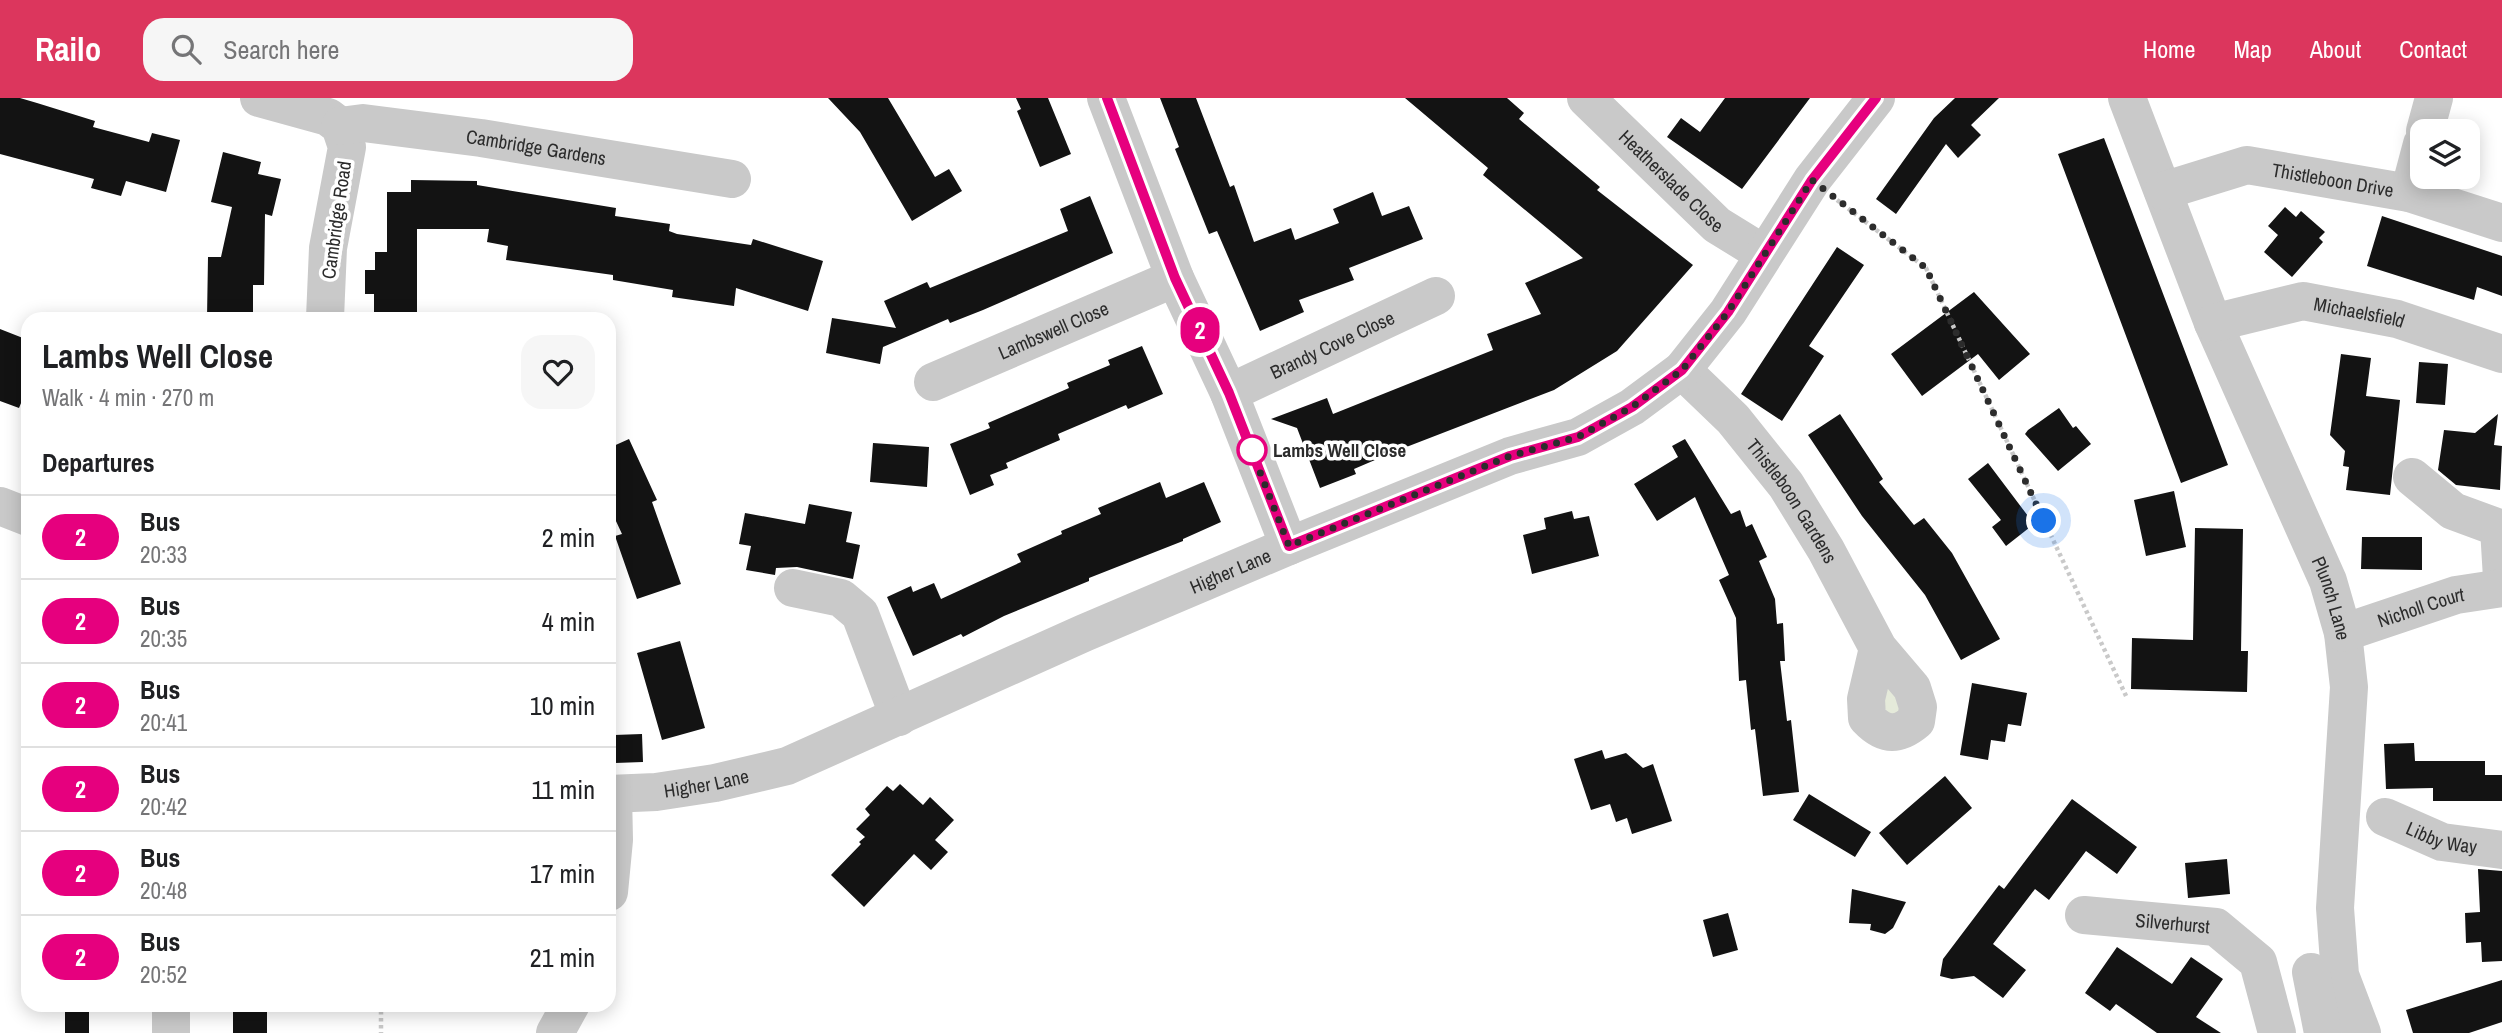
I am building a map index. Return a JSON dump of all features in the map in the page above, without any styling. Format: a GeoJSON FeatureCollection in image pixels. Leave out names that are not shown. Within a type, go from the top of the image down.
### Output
{"type":"FeatureCollection","features":[{"type":"Feature","properties":{"kind":"street"},"geometry":{"type":"LineString","coordinates":[[259,98],[328,117],[341,126]]}},
{"type":"Feature","properties":{"kind":"street"},"geometry":{"type":"LineString","coordinates":[[1107,98],[1175,278],[1229,393],[1289,546]]}},
{"type":"Feature","properties":{"kind":"street","name":"Heatherslade Close"},"geometry":{"type":"LineString","coordinates":[[1586,98],[1717,225],[1764,254]]}},
{"type":"Feature","properties":{"kind":"street","name":"Higher Lane"},"geometry":{"type":"LineString","coordinates":[[616,794],[656,792],[715,783],[787,765],[1084,633],[1289,546],[1510,456],[1578,437],[1632,407],[1682,370],[1728,312],[1812,180],[1876,98]]}},
{"type":"Feature","properties":{"kind":"street","name":"Plunch Lane"},"geometry":{"type":"LineString","coordinates":[[2127,98],[2213,323],[2328,580],[2343,633],[2349,687],[2335,908],[2340,975],[2362,1033]]}},
{"type":"Feature","properties":{"kind":"street"},"geometry":{"type":"LineString","coordinates":[[2428,119],[2434,98]]}},
{"type":"Feature","properties":{"kind":"street","name":"Cambridge Gardens"},"geometry":{"type":"LineString","coordinates":[[341,126],[363,123],[455,135],[732,179]]}},
{"type":"Feature","properties":{"kind":"street","name":"Cambridge Road"},"geometry":{"type":"LineString","coordinates":[[325,312],[328,248],[347,147],[341,126]]}},
{"type":"Feature","properties":{"kind":"street","name":"Thistleboon Drive"},"geometry":{"type":"LineString","coordinates":[[2164,191],[2247,165],[2409,193],[2502,223]]}},
{"type":"Feature","properties":{"kind":"street"},"geometry":{"type":"LineString","coordinates":[[2409,193],[2410,189]]}},
{"type":"Feature","properties":{"kind":"street","name":"Lambswell Close"},"geometry":{"type":"LineString","coordinates":[[933,382],[1175,278]]}},
{"type":"Feature","properties":{"kind":"street","name":"Brandy Cove Close"},"geometry":{"type":"LineString","coordinates":[[1229,393],[1436,296]]}},
{"type":"Feature","properties":{"kind":"street","name":"Michaelsfield"},"geometry":{"type":"LineString","coordinates":[[2213,323],[2303,301],[2398,319],[2502,354]]}},
{"type":"Feature","properties":{"kind":"street","name":"Thistleboon Gardens"},"geometry":{"type":"LineString","coordinates":[[1682,370],[1733,419],[1786,485],[1826,550],[1878,648]]}},
{"type":"Feature","properties":{"kind":"street"},"geometry":{"type":"LineString","coordinates":[[2412,477],[2453,511],[2499,528],[2502,578]]}},
{"type":"Feature","properties":{"kind":"street"},"geometry":{"type":"LineString","coordinates":[[0,506],[21,514]]}},
{"type":"Feature","properties":{"kind":"street"},"geometry":{"type":"LineString","coordinates":[[793,588],[841,598],[860,614],[899,717]]}},
{"type":"Feature","properties":{"kind":"street","name":"Nicholl Court"},"geometry":{"type":"LineString","coordinates":[[2343,633],[2456,595],[2502,588]]}},
{"type":"Feature","properties":{"kind":"street","name":"Libby Way"},"geometry":{"type":"LineString","coordinates":[[2385,817],[2442,842],[2502,850]]}},
{"type":"Feature","properties":{"kind":"street","name":"Silverhurst"},"geometry":{"type":"LineString","coordinates":[[2084,915],[2216,927],[2258,962],[2277,1033]]}},
{"type":"Feature","properties":{"kind":"street"},"geometry":{"type":"LineString","coordinates":[[2311,972],[2323,1033]]}},
{"type":"Feature","properties":{"kind":"street"},"geometry":{"type":"LineString","coordinates":[[171,1012],[171,1033]]}},
{"type":"Feature","properties":{"kind":"path"},"geometry":{"type":"LineString","coordinates":[[1812,180],[1926,268],[2127,698]]}},
{"type":"Feature","properties":{"kind":"path"},"geometry":{"type":"LineString","coordinates":[[381,1012],[382,1033]]}},
{"type":"Feature","properties":{"kind":"green space"},"geometry":{"type":"Polygon","coordinates":[[[1885,675],[1907,701],[1891,721],[1879,696],[1885,675]]]}},
{"type":"Feature","properties":{"kind":"building"},"geometry":{"type":"Polygon","coordinates":[[[0,98],[20,98],[37,103],[95,121],[93,127],[149,142],[152,133],[180,140],[166,192],[126,181],[121,196],[91,188],[94,179],[0,154],[0,98]]]}},
{"type":"Feature","properties":{"kind":"building"},"geometry":{"type":"Polygon","coordinates":[[[828,98],[888,98],[935,177],[949,169],[962,191],[912,221],[860,132],[828,98]]]}},
{"type":"Feature","properties":{"kind":"building"},"geometry":{"type":"Polygon","coordinates":[[[1016,98],[1048,98],[1071,154],[1040,167],[1017,111],[1021,109],[1016,98]]]}},
{"type":"Feature","properties":{"kind":"building"},"geometry":{"type":"Polygon","coordinates":[[[1160,98],[1196,98],[1230,187],[1234,185],[1254,242],[1291,228],[1295,240],[1339,223],[1333,209],[1373,192],[1382,216],[1409,206],[1423,239],[1349,268],[1354,280],[1299,300],[1304,312],[1260,331],[1217,231],[1209,234],[1175,149],[1179,147],[1160,98]]]}},
{"type":"Feature","properties":{"kind":"building"},"geometry":{"type":"Polygon","coordinates":[[[1405,98],[1507,98],[1524,113],[1519,119],[1600,187],[1597,190],[1693,265],[1617,351],[1554,390],[1396,451],[1354,469],[1356,474],[1320,488],[1297,428],[1271,419],[1327,398],[1333,414],[1493,350],[1487,334],[1541,314],[1525,283],[1583,258],[1483,175],[1488,168],[1405,98]]]}},
{"type":"Feature","properties":{"kind":"building"},"geometry":{"type":"Polygon","coordinates":[[[1725,98],[1810,98],[1742,189],[1667,137],[1681,118],[1700,132],[1725,98]]]}},
{"type":"Feature","properties":{"kind":"building"},"geometry":{"type":"Polygon","coordinates":[[[1955,98],[1999,98],[1971,125],[1981,135],[1958,158],[1946,144],[1896,214],[1876,199],[1934,118],[1955,98]]]}},
{"type":"Feature","properties":{"kind":"building"},"geometry":{"type":"Polygon","coordinates":[[[2104,138],[2228,465],[2181,483],[2058,154],[2104,138]]]}},
{"type":"Feature","properties":{"kind":"building"},"geometry":{"type":"Polygon","coordinates":[[[223,152],[261,162],[258,174],[281,179],[272,216],[265,214],[264,285],[253,285],[253,312],[207,312],[208,257],[221,257],[232,207],[211,202],[223,152]]]}},
{"type":"Feature","properties":{"kind":"building"},"geometry":{"type":"Polygon","coordinates":[[[411,180],[477,181],[477,185],[616,208],[615,216],[670,224],[669,231],[677,234],[751,245],[753,239],[823,261],[808,311],[736,288],[734,306],[672,297],[673,290],[613,280],[613,275],[506,260],[508,246],[487,242],[489,229],[417,229],[417,312],[374,312],[374,294],[365,294],[365,270],[375,270],[375,252],[387,252],[387,192],[411,192],[411,180]]]}},
{"type":"Feature","properties":{"kind":"building"},"geometry":{"type":"Polygon","coordinates":[[[1090,196],[1113,253],[983,310],[950,323],[948,319],[883,347],[880,364],[826,353],[832,318],[896,328],[884,301],[927,282],[930,288],[1068,231],[1060,209],[1090,196]]]}},
{"type":"Feature","properties":{"kind":"building"},"geometry":{"type":"Polygon","coordinates":[[[2285,207],[2296,217],[2301,211],[2325,232],[2319,238],[2323,242],[2292,277],[2264,252],[2278,235],[2268,226],[2285,207]]]}},
{"type":"Feature","properties":{"kind":"building"},"geometry":{"type":"Polygon","coordinates":[[[2382,216],[2502,256],[2502,296],[2477,287],[2474,300],[2367,266],[2382,216]]]}},
{"type":"Feature","properties":{"kind":"building"},"geometry":{"type":"Polygon","coordinates":[[[1837,247],[1864,265],[1809,346],[1824,356],[1782,421],[1741,394],[1837,247]]]}},
{"type":"Feature","properties":{"kind":"building"},"geometry":{"type":"Polygon","coordinates":[[[1974,292],[2030,354],[1999,380],[1978,354],[1922,396],[1891,354],[1974,292]]]}},
{"type":"Feature","properties":{"kind":"building"},"geometry":{"type":"Polygon","coordinates":[[[0,329],[21,337],[21,403],[19,408],[0,401],[0,329]]]}},
{"type":"Feature","properties":{"kind":"building"},"geometry":{"type":"Polygon","coordinates":[[[1142,346],[1163,394],[1128,409],[1126,405],[1058,434],[1060,440],[1006,463],[1008,468],[990,475],[994,485],[970,495],[950,444],[990,428],[988,423],[1069,388],[1067,383],[1110,365],[1108,360],[1142,346]]]}},
{"type":"Feature","properties":{"kind":"building"},"geometry":{"type":"Polygon","coordinates":[[[2341,354],[2371,358],[2366,396],[2400,400],[2390,495],[2346,490],[2349,467],[2343,466],[2345,451],[2330,435],[2341,354]]]}},
{"type":"Feature","properties":{"kind":"building"},"geometry":{"type":"Polygon","coordinates":[[[2419,362],[2448,364],[2445,405],[2416,403],[2419,362]]]}},
{"type":"Feature","properties":{"kind":"building"},"geometry":{"type":"Polygon","coordinates":[[[2059,408],[2073,428],[2076,426],[2091,444],[2058,471],[2025,434],[2059,408]]]}},
{"type":"Feature","properties":{"kind":"building"},"geometry":{"type":"Polygon","coordinates":[[[1840,414],[1883,479],[1879,482],[1914,525],[1924,518],[1952,553],[2000,639],[1961,660],[1925,595],[1862,516],[1808,435],[1840,414]]]}},
{"type":"Feature","properties":{"kind":"building"},"geometry":{"type":"Polygon","coordinates":[[[2498,414],[2494,445],[2502,446],[2500,490],[2456,485],[2438,470],[2444,430],[2475,433],[2498,414]]]}},
{"type":"Feature","properties":{"kind":"building"},"geometry":{"type":"Polygon","coordinates":[[[629,439],[657,500],[652,502],[681,584],[637,599],[616,539],[616,536],[622,534],[616,521],[616,445],[629,439]]]}},
{"type":"Feature","properties":{"kind":"building"},"geometry":{"type":"Polygon","coordinates":[[[1685,439],[1731,514],[1740,510],[1746,527],[1752,524],[1767,557],[1759,561],[1775,599],[1777,624],[1783,623],[1785,661],[1780,661],[1787,721],[1791,720],[1799,792],[1763,796],[1755,729],[1751,730],[1746,680],[1739,681],[1736,618],[1719,580],[1729,575],[1695,497],[1657,521],[1634,484],[1678,457],[1672,446],[1685,439]]]}},
{"type":"Feature","properties":{"kind":"building"},"geometry":{"type":"Polygon","coordinates":[[[873,443],[929,447],[927,487],[870,482],[873,443]]]}},
{"type":"Feature","properties":{"kind":"building"},"geometry":{"type":"Polygon","coordinates":[[[1988,463],[2034,524],[2006,546],[1992,527],[2001,520],[1968,479],[1988,463]]]}},
{"type":"Feature","properties":{"kind":"building"},"geometry":{"type":"Polygon","coordinates":[[[1160,482],[1166,498],[1204,482],[1221,522],[1183,541],[1089,578],[1089,581],[1004,616],[963,637],[961,634],[913,656],[887,597],[911,586],[913,592],[934,583],[941,599],[1021,562],[1017,554],[1101,514],[1098,508],[1160,482]]]}},
{"type":"Feature","properties":{"kind":"building"},"geometry":{"type":"Polygon","coordinates":[[[2174,491],[2186,547],[2146,556],[2134,500],[2174,491]]]}},
{"type":"Feature","properties":{"kind":"building"},"geometry":{"type":"Polygon","coordinates":[[[809,504],[852,512],[846,542],[860,545],[853,579],[797,567],[776,568],[775,575],[746,570],[751,546],[739,544],[745,513],[805,524],[809,504]]]}},
{"type":"Feature","properties":{"kind":"building"},"geometry":{"type":"Polygon","coordinates":[[[1572,511],[1574,519],[1589,516],[1599,556],[1532,574],[1523,535],[1546,529],[1544,518],[1572,511]]]}},
{"type":"Feature","properties":{"kind":"building"},"geometry":{"type":"Polygon","coordinates":[[[2195,528],[2243,529],[2241,651],[2248,651],[2247,692],[2131,689],[2132,638],[2193,640],[2195,528]]]}},
{"type":"Feature","properties":{"kind":"building"},"geometry":{"type":"Polygon","coordinates":[[[2362,537],[2422,537],[2422,570],[2361,569],[2362,537]]]}},
{"type":"Feature","properties":{"kind":"building"},"geometry":{"type":"Polygon","coordinates":[[[680,641],[705,728],[662,740],[637,653],[680,641]]]}},
{"type":"Feature","properties":{"kind":"building"},"geometry":{"type":"Polygon","coordinates":[[[1972,683],[2027,693],[2021,726],[2008,724],[2005,742],[1991,740],[1988,760],[1960,755],[1972,683]]]}},
{"type":"Feature","properties":{"kind":"building"},"geometry":{"type":"Polygon","coordinates":[[[642,734],[643,762],[616,763],[616,735],[642,734]]]}},
{"type":"Feature","properties":{"kind":"building"},"geometry":{"type":"Polygon","coordinates":[[[2414,743],[2415,761],[2485,761],[2485,775],[2502,775],[2502,801],[2433,801],[2433,788],[2386,789],[2384,744],[2414,743]]]}},
{"type":"Feature","properties":{"kind":"building"},"geometry":{"type":"Polygon","coordinates":[[[1602,750],[1605,759],[1626,753],[1643,768],[1653,764],[1672,821],[1632,834],[1627,818],[1616,822],[1610,804],[1591,810],[1574,759],[1602,750]]]}},
{"type":"Feature","properties":{"kind":"building"},"geometry":{"type":"Polygon","coordinates":[[[1945,776],[1972,808],[1907,865],[1879,833],[1945,776]]]}},
{"type":"Feature","properties":{"kind":"building"},"geometry":{"type":"Polygon","coordinates":[[[900,784],[923,805],[930,797],[954,820],[935,840],[948,852],[931,870],[914,854],[864,907],[831,875],[865,837],[856,829],[870,815],[865,809],[887,786],[893,791],[900,784]]]}},
{"type":"Feature","properties":{"kind":"building"},"geometry":{"type":"Polygon","coordinates":[[[1809,794],[1871,832],[1855,857],[1793,820],[1809,794]]]}},
{"type":"Feature","properties":{"kind":"building"},"geometry":{"type":"Polygon","coordinates":[[[2072,799],[2137,847],[2117,874],[2086,851],[2049,900],[2035,889],[1993,944],[2026,970],[2003,998],[1974,976],[1952,979],[1940,976],[1943,959],[1999,885],[2004,889],[2072,799]]]}},
{"type":"Feature","properties":{"kind":"building"},"geometry":{"type":"Polygon","coordinates":[[[2227,859],[2230,894],[2188,898],[2185,863],[2227,859]]]}},
{"type":"Feature","properties":{"kind":"building"},"geometry":{"type":"Polygon","coordinates":[[[2478,869],[2502,871],[2502,961],[2482,962],[2481,942],[2466,943],[2465,913],[2480,912],[2478,869]]]}},
{"type":"Feature","properties":{"kind":"building"},"geometry":{"type":"Polygon","coordinates":[[[1852,889],[1906,902],[1893,928],[1885,934],[1870,930],[1871,924],[1849,923],[1852,889]]]}},
{"type":"Feature","properties":{"kind":"building"},"geometry":{"type":"Polygon","coordinates":[[[1728,913],[1738,950],[1713,957],[1703,920],[1728,913]]]}},
{"type":"Feature","properties":{"kind":"building"},"geometry":{"type":"Polygon","coordinates":[[[2117,947],[2172,984],[2191,957],[2223,979],[2196,1017],[2221,1033],[2157,1033],[2116,1004],[2110,1011],[2085,993],[2117,947]]]}},
{"type":"Feature","properties":{"kind":"building"},"geometry":{"type":"Polygon","coordinates":[[[2502,980],[2502,1022],[2469,1033],[2413,1033],[2406,1010],[2502,980]]]}},
{"type":"Feature","properties":{"kind":"building"},"geometry":{"type":"Polygon","coordinates":[[[65,1012],[89,1012],[89,1033],[65,1033],[65,1012]]]}},
{"type":"Feature","properties":{"kind":"building"},"geometry":{"type":"Polygon","coordinates":[[[233,1012],[267,1012],[267,1033],[233,1033],[233,1012]]]}},
{"type":"Feature","properties":{"kind":"bus line","name":"2"},"geometry":{"type":"LineString","coordinates":[[1107,98],[1175,278],[1229,393],[1289,546],[1510,456],[1578,437],[1632,407],[1682,370],[1728,312],[1812,180],[1876,98]]}},
{"type":"Feature","properties":{"kind":"place","name":"Lambs Well Close"},"geometry":{"type":"Point","coordinates":[1252,450]}},
{"type":"Feature","properties":{"kind":"route"},"geometry":{"type":"LineString","coordinates":[[1252,450],[1249,444],[1289,546],[1510,456],[1578,437],[1632,407],[1682,370],[1728,312],[1812,180],[1926,268],[2044,521]]}}]}
